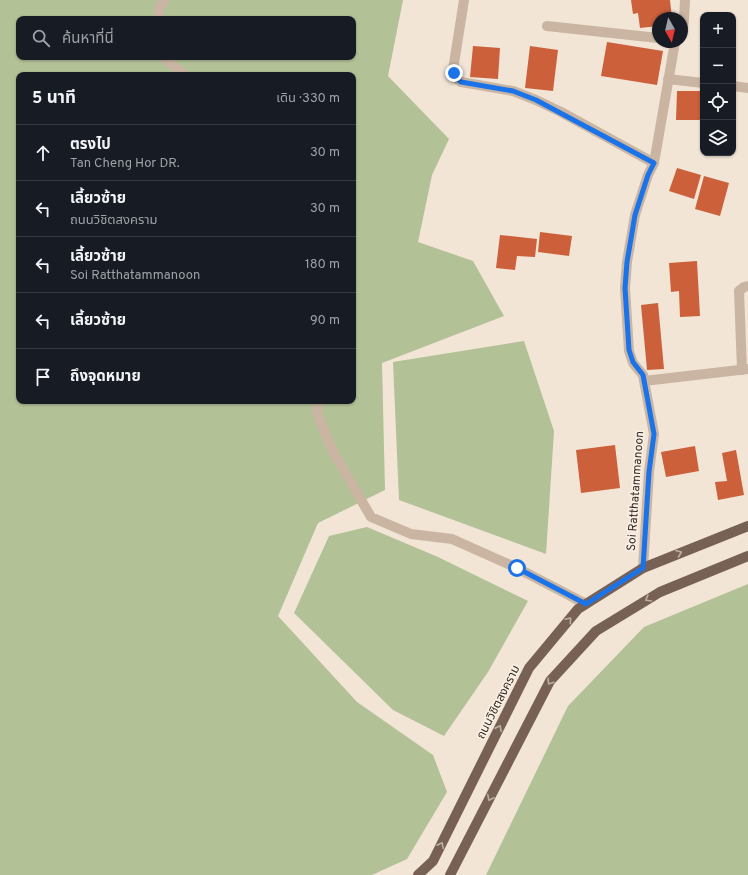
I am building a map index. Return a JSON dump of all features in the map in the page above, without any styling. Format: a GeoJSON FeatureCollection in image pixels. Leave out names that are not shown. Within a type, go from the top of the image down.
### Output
{"type":"FeatureCollection","features":[{"type":"Feature","properties":{"kind":"main road","name":"ถนนวิชิตสงคราม"},"geometry":{"type":"LineString","coordinates":[[418,875],[433,861],[529,668],[578,609],[643,568],[748,526]]}},
{"type":"Feature","properties":{"kind":"main road"},"geometry":{"type":"LineString","coordinates":[[450,875],[550,681],[596,631],[660,592],[748,556]]}},
{"type":"Feature","properties":{"kind":"street"},"geometry":{"type":"LineString","coordinates":[[159,16],[160,8],[164,0]]}},
{"type":"Feature","properties":{"kind":"street"},"geometry":{"type":"LineString","coordinates":[[464,0],[453,70],[459,81],[513,91],[536,100],[654,163]]}},
{"type":"Feature","properties":{"kind":"street"},"geometry":{"type":"LineString","coordinates":[[684,12],[685,0]]}},
{"type":"Feature","properties":{"kind":"street"},"geometry":{"type":"LineString","coordinates":[[546,26],[652,37]]}},
{"type":"Feature","properties":{"kind":"street","name":"Soi Ratthatammanoon"},"geometry":{"type":"LineString","coordinates":[[643,568],[649,472],[654,434],[643,375],[633,362],[629,350],[625,288],[627,262],[635,215],[648,175],[654,163],[674,48]]}},
{"type":"Feature","properties":{"kind":"street"},"geometry":{"type":"LineString","coordinates":[[167,60],[181,72]]}},
{"type":"Feature","properties":{"kind":"street"},"geometry":{"type":"LineString","coordinates":[[668,79],[700,83]]}},
{"type":"Feature","properties":{"kind":"street"},"geometry":{"type":"LineString","coordinates":[[736,86],[748,88]]}},
{"type":"Feature","properties":{"kind":"street"},"geometry":{"type":"LineString","coordinates":[[644,381],[745,369],[739,291],[748,286]]}},
{"type":"Feature","properties":{"kind":"street"},"geometry":{"type":"LineString","coordinates":[[318,404],[317,413],[332,450],[371,517],[411,534],[452,539],[517,568],[586,604]]}},
{"type":"Feature","properties":{"kind":"green space"},"geometry":{"type":"Polygon","coordinates":[[[0,0],[403,0],[388,76],[449,139],[432,175],[418,242],[473,261],[504,316],[382,363],[385,490],[318,523],[278,616],[357,702],[433,755],[447,792],[407,859],[372,875],[0,875],[0,0]]]}},
{"type":"Feature","properties":{"kind":"green space"},"geometry":{"type":"Polygon","coordinates":[[[524,341],[554,431],[546,554],[399,500],[393,362],[524,341]]]}},
{"type":"Feature","properties":{"kind":"green space"},"geometry":{"type":"Polygon","coordinates":[[[367,527],[438,557],[528,601],[488,672],[444,736],[393,710],[294,613],[329,536],[367,527]]]}},
{"type":"Feature","properties":{"kind":"green space"},"geometry":{"type":"Polygon","coordinates":[[[748,584],[748,875],[486,875],[568,706],[644,627],[748,584]]]}},
{"type":"Feature","properties":{"kind":"building"},"geometry":{"type":"Polygon","coordinates":[[[631,0],[670,0],[671,12],[652,12],[652,27],[640,28],[638,13],[633,14],[631,0]]]}},
{"type":"Feature","properties":{"kind":"building"},"geometry":{"type":"Polygon","coordinates":[[[607,42],[663,51],[657,85],[601,76],[607,42]]]}},
{"type":"Feature","properties":{"kind":"building"},"geometry":{"type":"Polygon","coordinates":[[[473,46],[500,48],[498,79],[470,77],[473,46]]]}},
{"type":"Feature","properties":{"kind":"building"},"geometry":{"type":"Polygon","coordinates":[[[530,46],[558,50],[553,91],[525,88],[530,46]]]}},
{"type":"Feature","properties":{"kind":"building"},"geometry":{"type":"Polygon","coordinates":[[[677,91],[700,91],[700,120],[676,120],[677,91]]]}},
{"type":"Feature","properties":{"kind":"building"},"geometry":{"type":"Polygon","coordinates":[[[677,168],[701,175],[694,199],[669,191],[677,168]]]}},
{"type":"Feature","properties":{"kind":"building"},"geometry":{"type":"Polygon","coordinates":[[[704,176],[729,183],[720,216],[695,209],[704,176]]]}},
{"type":"Feature","properties":{"kind":"building"},"geometry":{"type":"Polygon","coordinates":[[[540,232],[572,236],[569,256],[538,252],[540,232]]]}},
{"type":"Feature","properties":{"kind":"building"},"geometry":{"type":"Polygon","coordinates":[[[500,235],[537,239],[535,257],[517,256],[515,270],[496,268],[500,235]]]}},
{"type":"Feature","properties":{"kind":"building"},"geometry":{"type":"Polygon","coordinates":[[[697,261],[700,316],[680,317],[679,291],[671,292],[669,263],[697,261]]]}},
{"type":"Feature","properties":{"kind":"building"},"geometry":{"type":"Polygon","coordinates":[[[658,303],[664,369],[647,370],[641,305],[658,303]]]}},
{"type":"Feature","properties":{"kind":"building"},"geometry":{"type":"Polygon","coordinates":[[[615,445],[620,488],[581,493],[576,450],[615,445]]]}},
{"type":"Feature","properties":{"kind":"building"},"geometry":{"type":"Polygon","coordinates":[[[695,446],[699,471],[666,477],[661,452],[695,446]]]}},
{"type":"Feature","properties":{"kind":"building"},"geometry":{"type":"Polygon","coordinates":[[[736,450],[744,495],[718,500],[715,482],[727,481],[722,453],[736,450]]]}},
{"type":"Feature","properties":{"kind":"route"},"geometry":{"type":"LineString","coordinates":[[454,73],[456,78],[461,82],[513,91],[536,100],[654,163],[648,175],[635,215],[627,262],[625,288],[629,350],[633,362],[643,375],[654,434],[649,472],[643,568],[586,604],[517,568]]}}]}
